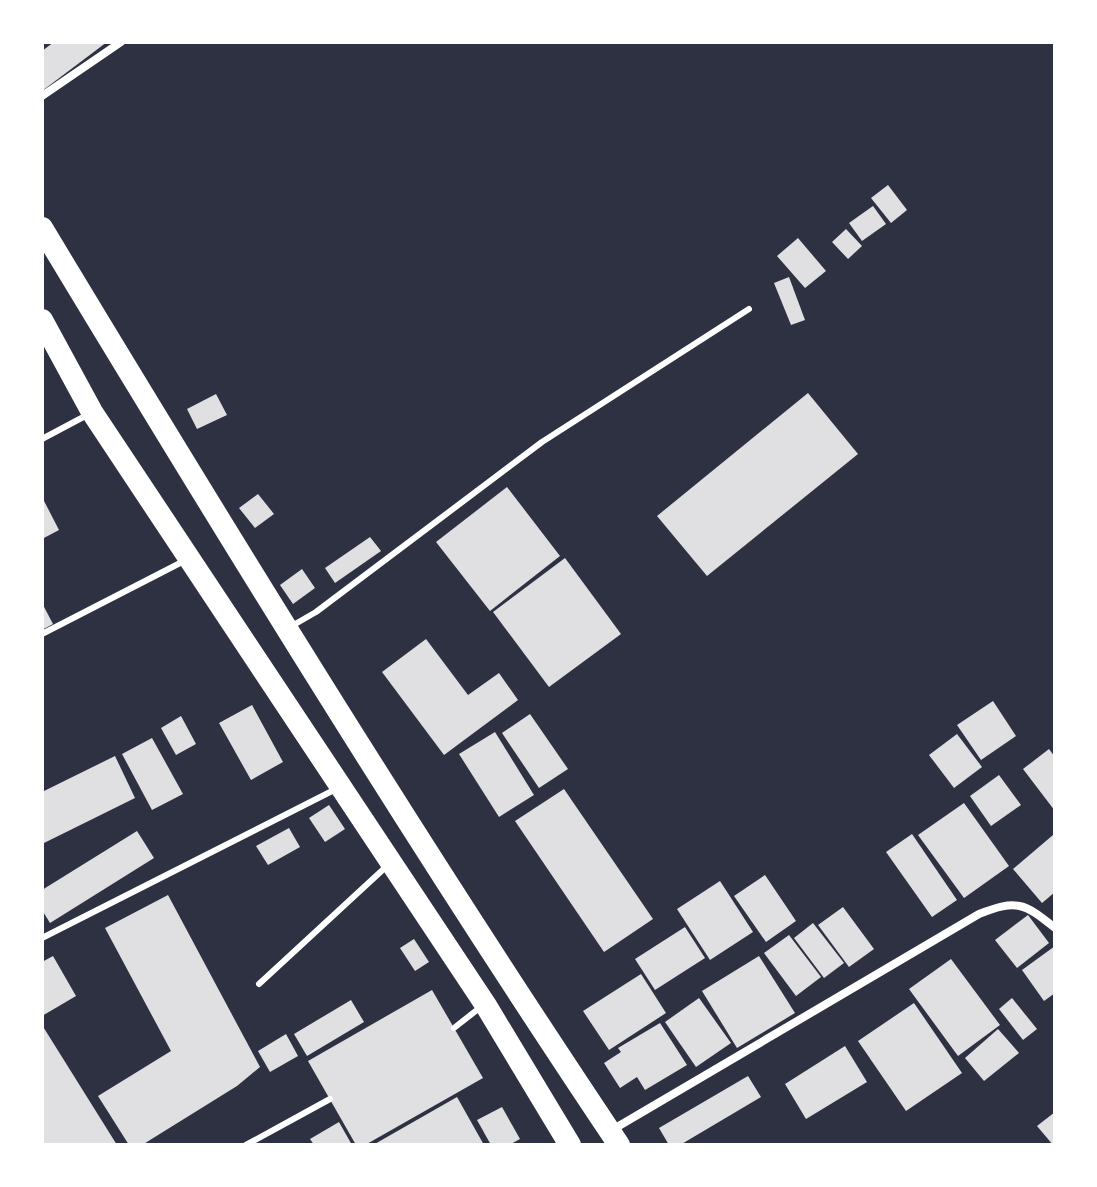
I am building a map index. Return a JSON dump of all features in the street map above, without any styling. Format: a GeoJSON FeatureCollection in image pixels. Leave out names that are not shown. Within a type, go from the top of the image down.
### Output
{"type":"FeatureCollection","features":[{"type":"Feature","properties":{"kind":"highway"},"geometry":{"type":"LineString","coordinates":[[42,228],[453,896],[615,1138]]}},
{"type":"Feature","properties":{"kind":"highway"},"geometry":{"type":"LineString","coordinates":[[45,330],[92,412],[485,1004],[570,1145]]}},
{"type":"Feature","properties":{"kind":"street"},"geometry":{"type":"LineString","coordinates":[[42,96],[121,42]]}},
{"type":"Feature","properties":{"kind":"street"},"geometry":{"type":"LineString","coordinates":[[615,1138],[979,914],[1009,903],[1022,905],[1055,928]]}},
{"type":"Feature","properties":{"kind":"lane"},"geometry":{"type":"LineString","coordinates":[[287,629],[316,612],[542,442],[749,309]]}},
{"type":"Feature","properties":{"kind":"lane"},"geometry":{"type":"LineString","coordinates":[[42,439],[92,412]]}},
{"type":"Feature","properties":{"kind":"lane"},"geometry":{"type":"LineString","coordinates":[[42,634],[190,558]]}},
{"type":"Feature","properties":{"kind":"lane"},"geometry":{"type":"LineString","coordinates":[[42,938],[341,787]]}},
{"type":"Feature","properties":{"kind":"lane"},"geometry":{"type":"LineString","coordinates":[[259,984],[390,863]]}},
{"type":"Feature","properties":{"kind":"lane"},"geometry":{"type":"LineString","coordinates":[[454,1028],[485,1004]]}},
{"type":"Feature","properties":{"kind":"lane"},"geometry":{"type":"LineString","coordinates":[[246,1145],[330,1099]]}},
{"type":"Feature","properties":{"kind":"building"},"geometry":{"type":"Polygon","coordinates":[[[54,42],[107,42],[42,91],[42,51],[54,42]]]}},
{"type":"Feature","properties":{"kind":"building"},"geometry":{"type":"Polygon","coordinates":[[[888,185],[907,210],[891,223],[871,198],[888,185]]]}},
{"type":"Feature","properties":{"kind":"building"},"geometry":{"type":"Polygon","coordinates":[[[873,206],[886,224],[862,241],[849,223],[873,206]]]}},
{"type":"Feature","properties":{"kind":"building"},"geometry":{"type":"Polygon","coordinates":[[[846,229],[862,246],[848,259],[832,242],[846,229]]]}},
{"type":"Feature","properties":{"kind":"building"},"geometry":{"type":"Polygon","coordinates":[[[798,238],[826,271],[805,288],[777,256],[798,238]]]}},
{"type":"Feature","properties":{"kind":"building"},"geometry":{"type":"Polygon","coordinates":[[[789,277],[805,320],[791,325],[774,283],[789,277]]]}},
{"type":"Feature","properties":{"kind":"building"},"geometry":{"type":"Polygon","coordinates":[[[808,393],[858,454],[707,576],[657,516],[808,393]]]}},
{"type":"Feature","properties":{"kind":"building"},"geometry":{"type":"Polygon","coordinates":[[[216,394],[227,415],[197,429],[187,409],[216,394]]]}},
{"type":"Feature","properties":{"kind":"building"},"geometry":{"type":"Polygon","coordinates":[[[507,487],[560,556],[490,611],[436,542],[507,487]]]}},
{"type":"Feature","properties":{"kind":"building"},"geometry":{"type":"Polygon","coordinates":[[[258,494],[274,514],[255,528],[239,508],[258,494]]]}},
{"type":"Feature","properties":{"kind":"building"},"geometry":{"type":"Polygon","coordinates":[[[42,497],[59,530],[42,539],[42,497]]]}},
{"type":"Feature","properties":{"kind":"building"},"geometry":{"type":"Polygon","coordinates":[[[370,537],[381,551],[335,583],[325,568],[370,537]]]}},
{"type":"Feature","properties":{"kind":"building"},"geometry":{"type":"Polygon","coordinates":[[[565,558],[621,634],[549,687],[493,612],[565,558]]]}},
{"type":"Feature","properties":{"kind":"building"},"geometry":{"type":"Polygon","coordinates":[[[302,569],[315,588],[293,604],[280,585],[302,569]]]}},
{"type":"Feature","properties":{"kind":"building"},"geometry":{"type":"Polygon","coordinates":[[[42,603],[53,624],[42,630],[42,603]]]}},
{"type":"Feature","properties":{"kind":"building"},"geometry":{"type":"Polygon","coordinates":[[[426,639],[468,695],[499,673],[518,700],[444,755],[382,672],[426,639]]]}},
{"type":"Feature","properties":{"kind":"building"},"geometry":{"type":"Polygon","coordinates":[[[993,701],[1016,736],[981,760],[957,725],[993,701]]]}},
{"type":"Feature","properties":{"kind":"building"},"geometry":{"type":"Polygon","coordinates":[[[252,705],[283,762],[251,780],[219,723],[252,705]]]}},
{"type":"Feature","properties":{"kind":"building"},"geometry":{"type":"Polygon","coordinates":[[[530,714],[568,769],[539,788],[502,733],[530,714]]]}},
{"type":"Feature","properties":{"kind":"building"},"geometry":{"type":"Polygon","coordinates":[[[181,716],[196,744],[176,755],[161,728],[181,716]]]}},
{"type":"Feature","properties":{"kind":"building"},"geometry":{"type":"Polygon","coordinates":[[[495,732],[534,795],[499,817],[459,754],[495,732]]]}},
{"type":"Feature","properties":{"kind":"building"},"geometry":{"type":"Polygon","coordinates":[[[957,734],[982,767],[954,788],[929,755],[957,734]]]}},
{"type":"Feature","properties":{"kind":"building"},"geometry":{"type":"Polygon","coordinates":[[[152,738],[183,794],[152,810],[122,754],[152,738]]]}},
{"type":"Feature","properties":{"kind":"building"},"geometry":{"type":"Polygon","coordinates":[[[1049,749],[1055,757],[1055,811],[1023,769],[1049,749]]]}},
{"type":"Feature","properties":{"kind":"building"},"geometry":{"type":"Polygon","coordinates":[[[115,756],[135,798],[42,844],[42,792],[115,756]]]}},
{"type":"Feature","properties":{"kind":"building"},"geometry":{"type":"Polygon","coordinates":[[[999,775],[1021,805],[991,826],[970,796],[999,775]]]}},
{"type":"Feature","properties":{"kind":"building"},"geometry":{"type":"Polygon","coordinates":[[[564,789],[653,919],[604,952],[515,821],[564,789]]]}},
{"type":"Feature","properties":{"kind":"building"},"geometry":{"type":"Polygon","coordinates":[[[964,803],[1009,866],[964,898],[918,835],[964,803]]]}},
{"type":"Feature","properties":{"kind":"building"},"geometry":{"type":"Polygon","coordinates":[[[329,805],[345,829],[325,842],[309,818],[329,805]]]}},
{"type":"Feature","properties":{"kind":"building"},"geometry":{"type":"Polygon","coordinates":[[[289,828],[300,847],[268,865],[256,846],[289,828]]]}},
{"type":"Feature","properties":{"kind":"building"},"geometry":{"type":"Polygon","coordinates":[[[137,831],[154,858],[50,923],[42,910],[42,890],[137,831]]]}},
{"type":"Feature","properties":{"kind":"building"},"geometry":{"type":"Polygon","coordinates":[[[912,834],[957,900],[932,917],[886,852],[912,834]]]}},
{"type":"Feature","properties":{"kind":"building"},"geometry":{"type":"Polygon","coordinates":[[[1053,835],[1055,892],[1042,903],[1013,869],[1053,835]]]}},
{"type":"Feature","properties":{"kind":"building"},"geometry":{"type":"Polygon","coordinates":[[[765,875],[796,921],[766,942],[734,896],[765,875]]]}},
{"type":"Feature","properties":{"kind":"building"},"geometry":{"type":"Polygon","coordinates":[[[720,881],[753,932],[710,960],[677,909],[720,881]]]}},
{"type":"Feature","properties":{"kind":"building"},"geometry":{"type":"Polygon","coordinates":[[[168,895],[260,1067],[237,1086],[142,1145],[129,1145],[98,1096],[171,1051],[105,928],[168,895]]]}},
{"type":"Feature","properties":{"kind":"building"},"geometry":{"type":"Polygon","coordinates":[[[843,907],[874,949],[849,967],[818,925],[843,907]]]}},
{"type":"Feature","properties":{"kind":"building"},"geometry":{"type":"Polygon","coordinates":[[[1028,915],[1049,943],[1017,968],[995,940],[1028,915]]]}},
{"type":"Feature","properties":{"kind":"building"},"geometry":{"type":"Polygon","coordinates":[[[813,923],[844,963],[824,978],[794,938],[813,923]]]}},
{"type":"Feature","properties":{"kind":"building"},"geometry":{"type":"Polygon","coordinates":[[[685,927],[705,958],[655,990],[635,959],[685,927]]]}},
{"type":"Feature","properties":{"kind":"building"},"geometry":{"type":"Polygon","coordinates":[[[789,935],[821,977],[796,996],[764,953],[789,935]]]}},
{"type":"Feature","properties":{"kind":"building"},"geometry":{"type":"Polygon","coordinates":[[[414,939],[429,962],[415,971],[400,948],[414,939]]]}},
{"type":"Feature","properties":{"kind":"building"},"geometry":{"type":"Polygon","coordinates":[[[1055,946],[1055,993],[1044,1001],[1022,970],[1055,946]]]}},
{"type":"Feature","properties":{"kind":"building"},"geometry":{"type":"Polygon","coordinates":[[[53,956],[76,996],[42,1016],[42,962],[53,956]]]}},
{"type":"Feature","properties":{"kind":"building"},"geometry":{"type":"Polygon","coordinates":[[[759,956],[795,1013],[737,1048],[702,991],[759,956]]]}},
{"type":"Feature","properties":{"kind":"building"},"geometry":{"type":"Polygon","coordinates":[[[951,959],[1000,1025],[958,1056],[909,989],[951,959]]]}},
{"type":"Feature","properties":{"kind":"building"},"geometry":{"type":"Polygon","coordinates":[[[641,974],[666,1013],[609,1050],[583,1011],[641,974]]]}},
{"type":"Feature","properties":{"kind":"building"},"geometry":{"type":"Polygon","coordinates":[[[432,990],[483,1078],[365,1145],[356,1145],[308,1061],[432,990]]]}},
{"type":"Feature","properties":{"kind":"building"},"geometry":{"type":"Polygon","coordinates":[[[699,998],[731,1043],[696,1067],[665,1022],[699,998]]]}},
{"type":"Feature","properties":{"kind":"building"},"geometry":{"type":"Polygon","coordinates":[[[1012,998],[1037,1029],[1023,1040],[999,1009],[1012,998]]]}},
{"type":"Feature","properties":{"kind":"building"},"geometry":{"type":"Polygon","coordinates":[[[351,1000],[364,1022],[307,1056],[294,1034],[351,1000]]]}},
{"type":"Feature","properties":{"kind":"building"},"geometry":{"type":"Polygon","coordinates":[[[914,1003],[962,1073],[906,1111],[858,1041],[914,1003]]]}},
{"type":"Feature","properties":{"kind":"building"},"geometry":{"type":"Polygon","coordinates":[[[660,1023],[687,1065],[645,1090],[637,1077],[620,1088],[604,1063],[621,1052],[618,1048],[660,1023]]]}},
{"type":"Feature","properties":{"kind":"building"},"geometry":{"type":"Polygon","coordinates":[[[42,1025],[117,1145],[42,1145],[42,1025]]]}},
{"type":"Feature","properties":{"kind":"building"},"geometry":{"type":"Polygon","coordinates":[[[998,1029],[1019,1053],[984,1081],[965,1058],[998,1029]]]}},
{"type":"Feature","properties":{"kind":"building"},"geometry":{"type":"Polygon","coordinates":[[[286,1034],[298,1056],[270,1072],[258,1051],[286,1034]]]}},
{"type":"Feature","properties":{"kind":"building"},"geometry":{"type":"Polygon","coordinates":[[[845,1046],[867,1082],[806,1119],[785,1084],[845,1046]]]}},
{"type":"Feature","properties":{"kind":"building"},"geometry":{"type":"Polygon","coordinates":[[[748,1076],[761,1097],[680,1145],[669,1145],[659,1128],[748,1076]]]}},
{"type":"Feature","properties":{"kind":"building"},"geometry":{"type":"Polygon","coordinates":[[[457,1097],[484,1145],[373,1145],[457,1097]]]}},
{"type":"Feature","properties":{"kind":"building"},"geometry":{"type":"Polygon","coordinates":[[[502,1107],[520,1139],[509,1145],[491,1145],[477,1120],[502,1107]]]}},
{"type":"Feature","properties":{"kind":"building"},"geometry":{"type":"Polygon","coordinates":[[[1055,1112],[1055,1143],[1053,1145],[1037,1126],[1055,1112]]]}},
{"type":"Feature","properties":{"kind":"building"},"geometry":{"type":"Polygon","coordinates":[[[339,1122],[352,1145],[314,1145],[310,1139],[339,1122]]]}}]}
